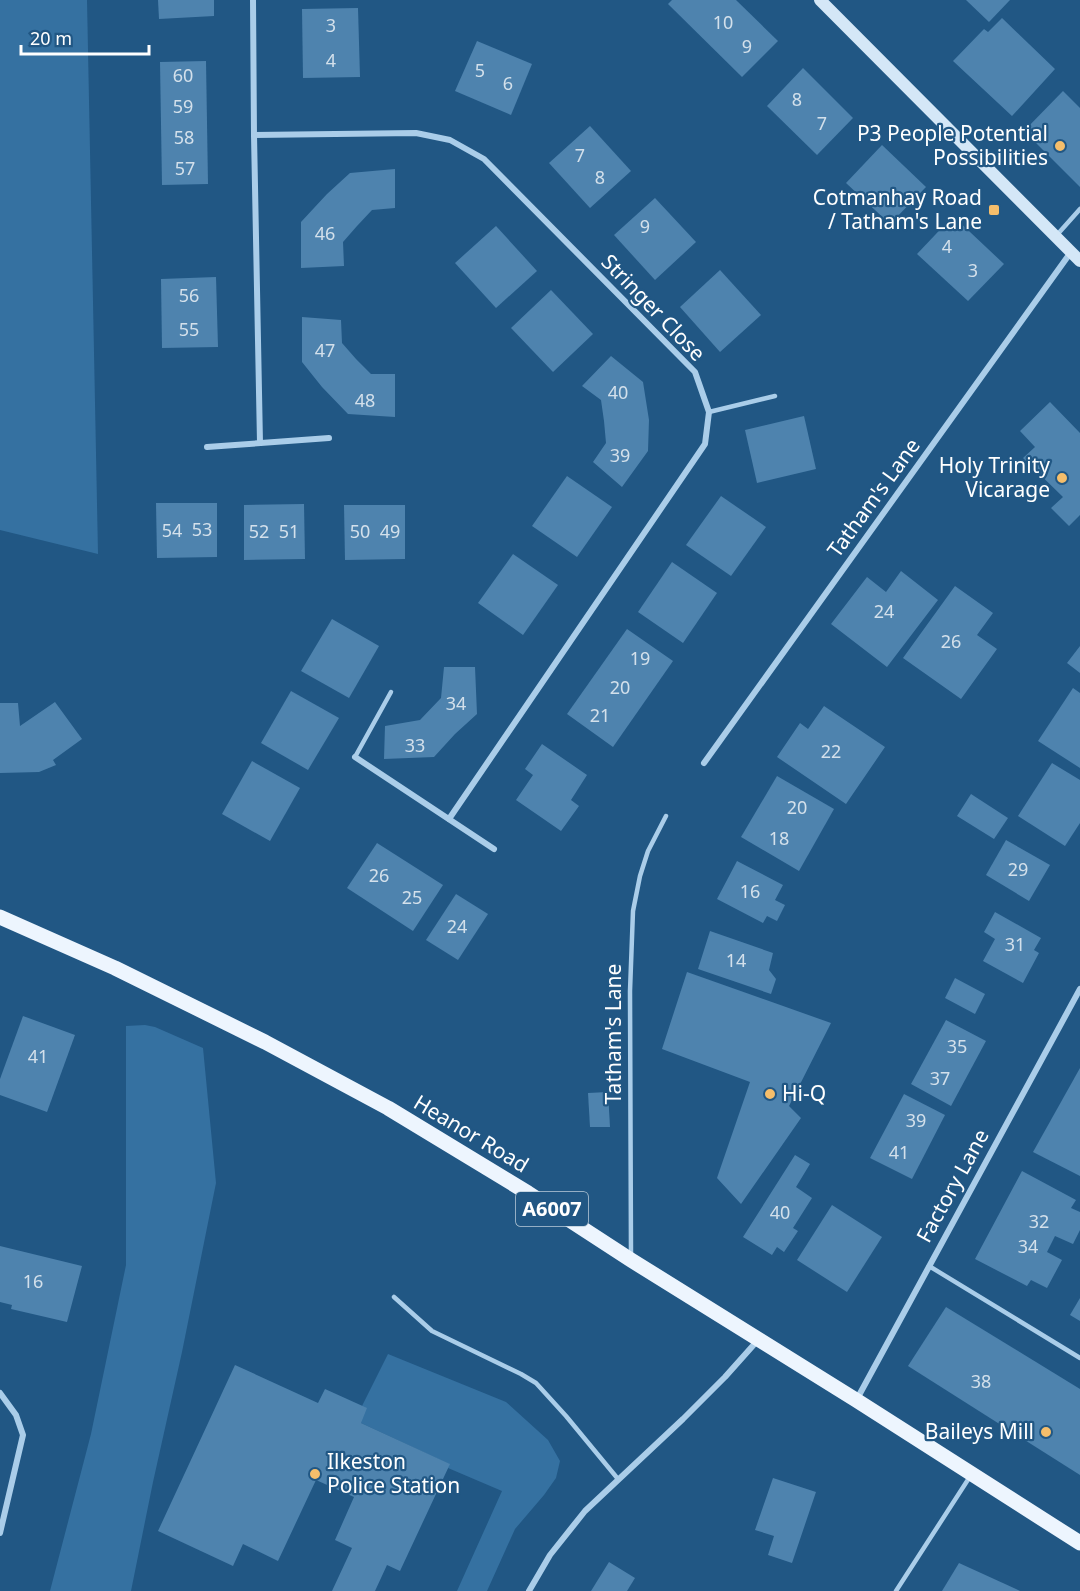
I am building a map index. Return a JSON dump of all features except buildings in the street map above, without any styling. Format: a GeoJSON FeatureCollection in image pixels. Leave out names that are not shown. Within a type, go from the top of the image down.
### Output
{"type":"FeatureCollection","features":[{"type":"Feature","properties":{"kind":"main road","name":"Heanor Road"},"geometry":{"type":"LineString","coordinates":[[0,917],[136,978],[265,1042],[378,1102],[528,1193],[630,1260],[856,1400],[1080,1543]]}},
{"type":"Feature","properties":{"kind":"street"},"geometry":{"type":"LineString","coordinates":[[253,0],[261,443]]}},
{"type":"Feature","properties":{"kind":"street"},"geometry":{"type":"LineString","coordinates":[[820,0],[1075,256]]}},
{"type":"Feature","properties":{"kind":"street","name":"Stringer Close"},"geometry":{"type":"LineString","coordinates":[[254,135],[416,133],[450,140],[484,159],[695,372],[709,412],[705,444],[449,819]]}},
{"type":"Feature","properties":{"kind":"street","name":"Tatham's Lane"},"geometry":{"type":"LineString","coordinates":[[704,763],[1075,256]]}},
{"type":"Feature","properties":{"kind":"street"},"geometry":{"type":"LineString","coordinates":[[207,447],[329,438]]}},
{"type":"Feature","properties":{"kind":"street"},"geometry":{"type":"LineString","coordinates":[[355,757],[494,849]]}},
{"type":"Feature","properties":{"kind":"street","name":"Factory Lane"},"geometry":{"type":"LineString","coordinates":[[856,1400],[1080,988]]}},
{"type":"Feature","properties":{"kind":"street"},"geometry":{"type":"LineString","coordinates":[[529,1591],[550,1555],[585,1511],[683,1419],[758,1340]]}},
{"type":"Feature","properties":{"kind":"street"},"geometry":{"type":"LineString","coordinates":[[0,1393],[16,1415],[23,1435],[0,1533]]}},
{"type":"Feature","properties":{"kind":"lane"},"geometry":{"type":"LineString","coordinates":[[1056,236],[1080,209]]}},
{"type":"Feature","properties":{"kind":"lane"},"geometry":{"type":"LineString","coordinates":[[709,412],[775,396]]}},
{"type":"Feature","properties":{"kind":"lane"},"geometry":{"type":"LineString","coordinates":[[355,757],[392,692]]}},
{"type":"Feature","properties":{"kind":"lane","name":"Tatham's Lane"},"geometry":{"type":"LineString","coordinates":[[630,1260],[630,991],[633,911],[639,876],[648,851],[666,816]]}},
{"type":"Feature","properties":{"kind":"lane"},"geometry":{"type":"LineString","coordinates":[[929,1266],[1080,1358]]}},
{"type":"Feature","properties":{"kind":"lane"},"geometry":{"type":"LineString","coordinates":[[394,1297],[432,1331],[536,1383],[618,1479]]}},
{"type":"Feature","properties":{"kind":"lane"},"geometry":{"type":"LineString","coordinates":[[896,1591],[972,1473]]}},
{"type":"Feature","properties":{"kind":"shaded area"},"geometry":{"type":"Polygon","coordinates":[[[0,0],[87,0],[98,554],[0,530],[0,0]]]}},
{"type":"Feature","properties":{"kind":"shaded area"},"geometry":{"type":"Polygon","coordinates":[[[126,1026],[155,1027],[203,1048],[216,1183],[131,1591],[50,1591],[91,1434],[126,1265],[126,1026]]]}},
{"type":"Feature","properties":{"kind":"shaded area"},"geometry":{"type":"Polygon","coordinates":[[[388,1354],[506,1402],[548,1440],[560,1461],[556,1478],[515,1529],[487,1591],[457,1591],[502,1491],[448,1468],[449,1464],[361,1423],[362,1406],[388,1354]]]}},
{"type":"Feature","properties":{"kind":"place","name":"P3 People Potential Possibilities"},"geometry":{"type":"Point","coordinates":[1060,146]}},
{"type":"Feature","properties":{"kind":"place","name":"Cotmanhay Road / Tatham's Lane"},"geometry":{"type":"Point","coordinates":[994,210]}},
{"type":"Feature","properties":{"kind":"place","name":"Holy Trinity Vicarage"},"geometry":{"type":"Point","coordinates":[1062,478]}},
{"type":"Feature","properties":{"kind":"place","name":"Hi-Q"},"geometry":{"type":"Point","coordinates":[770,1094]}},
{"type":"Feature","properties":{"kind":"place","name":"Baileys Mill"},"geometry":{"type":"Point","coordinates":[1046,1432]}},
{"type":"Feature","properties":{"kind":"place","name":"Ilkeston Police Station"},"geometry":{"type":"Point","coordinates":[315,1474]}}]}
